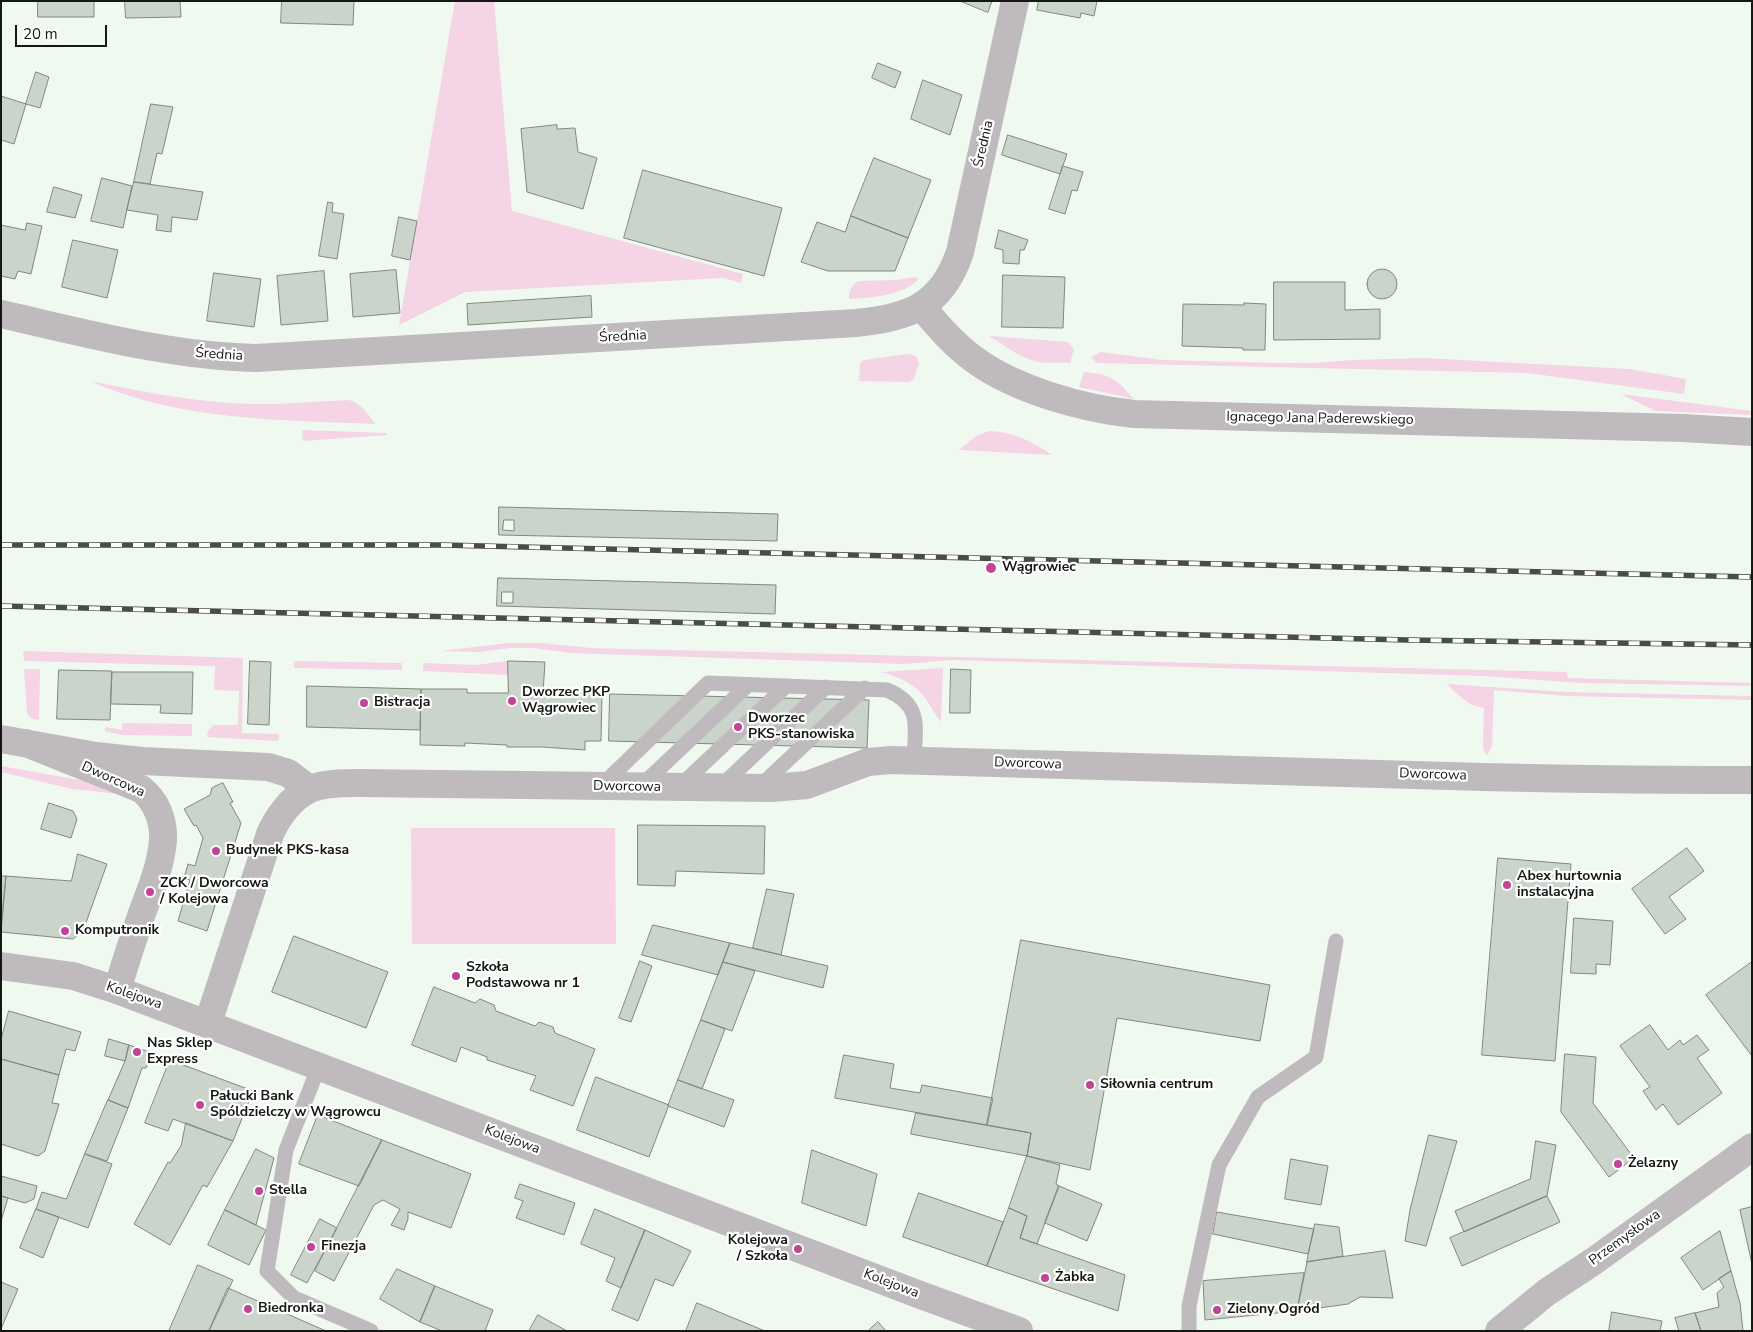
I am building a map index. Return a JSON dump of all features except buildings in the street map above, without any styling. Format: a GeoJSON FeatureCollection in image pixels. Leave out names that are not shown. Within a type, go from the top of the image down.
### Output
{"type":"FeatureCollection","features":[{"type":"Feature","properties":{"kind":"street","name":"Średnia"},"geometry":{"type":"LineString","coordinates":[[1,314],[177,352],[256,358],[856,324],[893,318],[908,313],[933,298],[950,277],[960,252],[1015,1]]}},
{"type":"Feature","properties":{"kind":"street","name":"Ignacego Jana Paderewskiego"},"geometry":{"type":"LineString","coordinates":[[921,306],[950,338],[974,360],[985,367],[1036,390],[1089,408],[1113,412],[1144,415],[1683,428],[1752,432]]}},
{"type":"Feature","properties":{"kind":"street","name":"Dworcowa"},"geometry":{"type":"LineString","coordinates":[[14,741],[96,756],[142,761],[268,767],[288,773],[309,789],[335,784],[359,783],[758,788],[807,785],[868,762],[891,760],[1500,778],[1752,780]]}},
{"type":"Feature","properties":{"kind":"street","name":"Dworcowa"},"geometry":{"type":"LineString","coordinates":[[14,741],[141,789],[149,795],[160,816],[163,839],[157,872],[118,990]]}},
{"type":"Feature","properties":{"kind":"street"},"geometry":{"type":"LineString","coordinates":[[208,1024],[275,822],[299,796],[309,789]]}},
{"type":"Feature","properties":{"kind":"street","name":"Kolejowa"},"geometry":{"type":"LineString","coordinates":[[1,966],[73,976],[118,990],[932,1300],[1019,1331]]}},
{"type":"Feature","properties":{"kind":"street","name":"Przemysłowa"},"geometry":{"type":"LineString","coordinates":[[1499,1331],[1547,1292],[1594,1261],[1752,1147]]}},
{"type":"Feature","properties":{"kind":"lane"},"geometry":{"type":"LineString","coordinates":[[600,786],[708,683],[887,690],[906,700],[912,708],[914,718],[914,761]]}},
{"type":"Feature","properties":{"kind":"lane"},"geometry":{"type":"LineString","coordinates":[[639,787],[748,685]]}},
{"type":"Feature","properties":{"kind":"lane"},"geometry":{"type":"LineString","coordinates":[[679,787],[786,686]]}},
{"type":"Feature","properties":{"kind":"lane"},"geometry":{"type":"LineString","coordinates":[[719,788],[826,687]]}},
{"type":"Feature","properties":{"kind":"lane"},"geometry":{"type":"LineString","coordinates":[[758,788],[865,688]]}},
{"type":"Feature","properties":{"kind":"lane"},"geometry":{"type":"LineString","coordinates":[[1189,1331],[1189,1306],[1219,1165],[1258,1097],[1316,1057],[1336,941]]}},
{"type":"Feature","properties":{"kind":"lane"},"geometry":{"type":"LineString","coordinates":[[319,1066],[286,1150],[267,1271],[294,1298],[371,1331]]}},
{"type":"Feature","properties":{"kind":"shaded area"},"geometry":{"type":"Polygon","coordinates":[[[455,1],[494,1],[512,211],[743,274],[741,283],[723,278],[465,292],[399,325],[455,1]]]}},
{"type":"Feature","properties":{"kind":"shaded area"},"geometry":{"type":"Polygon","coordinates":[[[915,277],[919,279],[912,285],[895,293],[876,297],[849,299],[852,286],[858,281],[895,280],[915,277]]]}},
{"type":"Feature","properties":{"kind":"shaded area"},"geometry":{"type":"Polygon","coordinates":[[[989,336],[1068,342],[1074,349],[1070,363],[1038,362],[1022,357],[989,336]]]}},
{"type":"Feature","properties":{"kind":"shaded area"},"geometry":{"type":"Polygon","coordinates":[[[1101,352],[1162,360],[1280,363],[1423,358],[1629,369],[1686,379],[1684,394],[1527,373],[1097,363],[1091,357],[1101,352]]]}},
{"type":"Feature","properties":{"kind":"shaded area"},"geometry":{"type":"Polygon","coordinates":[[[908,354],[916,356],[919,363],[914,379],[909,382],[859,381],[860,364],[864,360],[908,354]]]}},
{"type":"Feature","properties":{"kind":"shaded area"},"geometry":{"type":"Polygon","coordinates":[[[1084,372],[1108,376],[1122,386],[1134,399],[1079,387],[1084,372]]]}},
{"type":"Feature","properties":{"kind":"shaded area"},"geometry":{"type":"Polygon","coordinates":[[[90,381],[212,402],[274,404],[348,400],[357,403],[376,424],[267,419],[195,411],[159,404],[124,394],[90,381]]]}},
{"type":"Feature","properties":{"kind":"shaded area"},"geometry":{"type":"Polygon","coordinates":[[[1621,394],[1752,411],[1752,415],[1655,411],[1621,394]]]}},
{"type":"Feature","properties":{"kind":"shaded area"},"geometry":{"type":"Polygon","coordinates":[[[302,430],[387,433],[387,435],[303,441],[302,430]]]}},
{"type":"Feature","properties":{"kind":"shaded area"},"geometry":{"type":"Polygon","coordinates":[[[989,431],[998,431],[1022,438],[1052,455],[959,450],[976,436],[989,431]]]}},
{"type":"Feature","properties":{"kind":"shaded area"},"geometry":{"type":"Polygon","coordinates":[[[509,643],[542,643],[591,648],[1567,672],[1568,678],[1752,683],[1752,686],[1581,683],[1483,676],[953,660],[904,664],[570,653],[534,648],[511,648],[479,652],[440,651],[509,643]]]}},
{"type":"Feature","properties":{"kind":"shaded area"},"geometry":{"type":"Polygon","coordinates":[[[23,651],[243,658],[242,733],[279,734],[278,741],[207,737],[208,731],[213,725],[238,725],[239,691],[214,690],[215,666],[24,661],[23,651]]]}},
{"type":"Feature","properties":{"kind":"shaded area"},"geometry":{"type":"Polygon","coordinates":[[[294,661],[402,663],[402,670],[294,668],[294,661]]]}},
{"type":"Feature","properties":{"kind":"shaded area"},"geometry":{"type":"Polygon","coordinates":[[[508,661],[508,675],[423,671],[423,663],[475,665],[508,661]]]}},
{"type":"Feature","properties":{"kind":"shaded area"},"geometry":{"type":"Polygon","coordinates":[[[943,668],[941,722],[924,696],[913,686],[895,676],[881,672],[943,668]]]}},
{"type":"Feature","properties":{"kind":"shaded area"},"geometry":{"type":"Polygon","coordinates":[[[24,669],[40,669],[39,720],[32,719],[27,714],[24,669]]]}},
{"type":"Feature","properties":{"kind":"shaded area"},"geometry":{"type":"Polygon","coordinates":[[[1447,684],[1565,692],[1752,696],[1752,700],[1567,696],[1494,690],[1492,747],[1487,755],[1483,747],[1484,708],[1468,702],[1447,684]]]}},
{"type":"Feature","properties":{"kind":"shaded area"},"geometry":{"type":"Polygon","coordinates":[[[122,723],[192,724],[192,736],[121,735],[105,731],[106,727],[122,730],[122,723]]]}},
{"type":"Feature","properties":{"kind":"shaded area"},"geometry":{"type":"Polygon","coordinates":[[[1,766],[91,782],[129,795],[72,789],[1,772],[1,766]]]}},
{"type":"Feature","properties":{"kind":"shaded area"},"geometry":{"type":"Polygon","coordinates":[[[411,828],[615,828],[616,944],[412,944],[411,828]]]}},
{"type":"Feature","properties":{"kind":"railway"},"geometry":{"type":"LineString","coordinates":[[1,545],[442,545],[1752,577]]}},
{"type":"Feature","properties":{"kind":"railway"},"geometry":{"type":"LineString","coordinates":[[1,606],[1408,640],[1752,645]]}},
{"type":"Feature","properties":{"kind":"place","name":"Wągrowiec"},"geometry":{"type":"Point","coordinates":[991,568]}},
{"type":"Feature","properties":{"kind":"place","name":"Dworzec PKP Wągrowiec"},"geometry":{"type":"Point","coordinates":[512,701]}},
{"type":"Feature","properties":{"kind":"place","name":"Bistracja"},"geometry":{"type":"Point","coordinates":[364,703]}},
{"type":"Feature","properties":{"kind":"place","name":"Dworzec PKS-stanowiska"},"geometry":{"type":"Point","coordinates":[738,727]}},
{"type":"Feature","properties":{"kind":"place","name":"Budynek PKS-kasa"},"geometry":{"type":"Point","coordinates":[216,851]}},
{"type":"Feature","properties":{"kind":"place","name":"Abex hurtownia instalacyjna"},"geometry":{"type":"Point","coordinates":[1507,885]}},
{"type":"Feature","properties":{"kind":"place","name":"ZCK / Dworcowa / Kolejowa"},"geometry":{"type":"Point","coordinates":[150,892]}},
{"type":"Feature","properties":{"kind":"place","name":"Komputronik"},"geometry":{"type":"Point","coordinates":[65,931]}},
{"type":"Feature","properties":{"kind":"place","name":"Szkoła Podstawowa nr 1"},"geometry":{"type":"Point","coordinates":[456,976]}},
{"type":"Feature","properties":{"kind":"place","name":"Nas Sklep Express"},"geometry":{"type":"Point","coordinates":[137,1052]}},
{"type":"Feature","properties":{"kind":"place","name":"Siłownia centrum"},"geometry":{"type":"Point","coordinates":[1090,1085]}},
{"type":"Feature","properties":{"kind":"place","name":"Pałucki Bank Spóldzielczy w Wągrowcu"},"geometry":{"type":"Point","coordinates":[200,1105]}},
{"type":"Feature","properties":{"kind":"place","name":"Żelazny"},"geometry":{"type":"Point","coordinates":[1618,1164]}},
{"type":"Feature","properties":{"kind":"place","name":"Stella"},"geometry":{"type":"Point","coordinates":[259,1191]}},
{"type":"Feature","properties":{"kind":"place","name":"Finezja"},"geometry":{"type":"Point","coordinates":[311,1247]}},
{"type":"Feature","properties":{"kind":"place","name":"Kolejowa / Szkoła"},"geometry":{"type":"Point","coordinates":[798,1249]}},
{"type":"Feature","properties":{"kind":"place","name":"Żabka"},"geometry":{"type":"Point","coordinates":[1045,1278]}},
{"type":"Feature","properties":{"kind":"place","name":"Biedronka"},"geometry":{"type":"Point","coordinates":[248,1309]}},
{"type":"Feature","properties":{"kind":"place","name":"Zielony Ogród"},"geometry":{"type":"Point","coordinates":[1217,1310]}}]}
